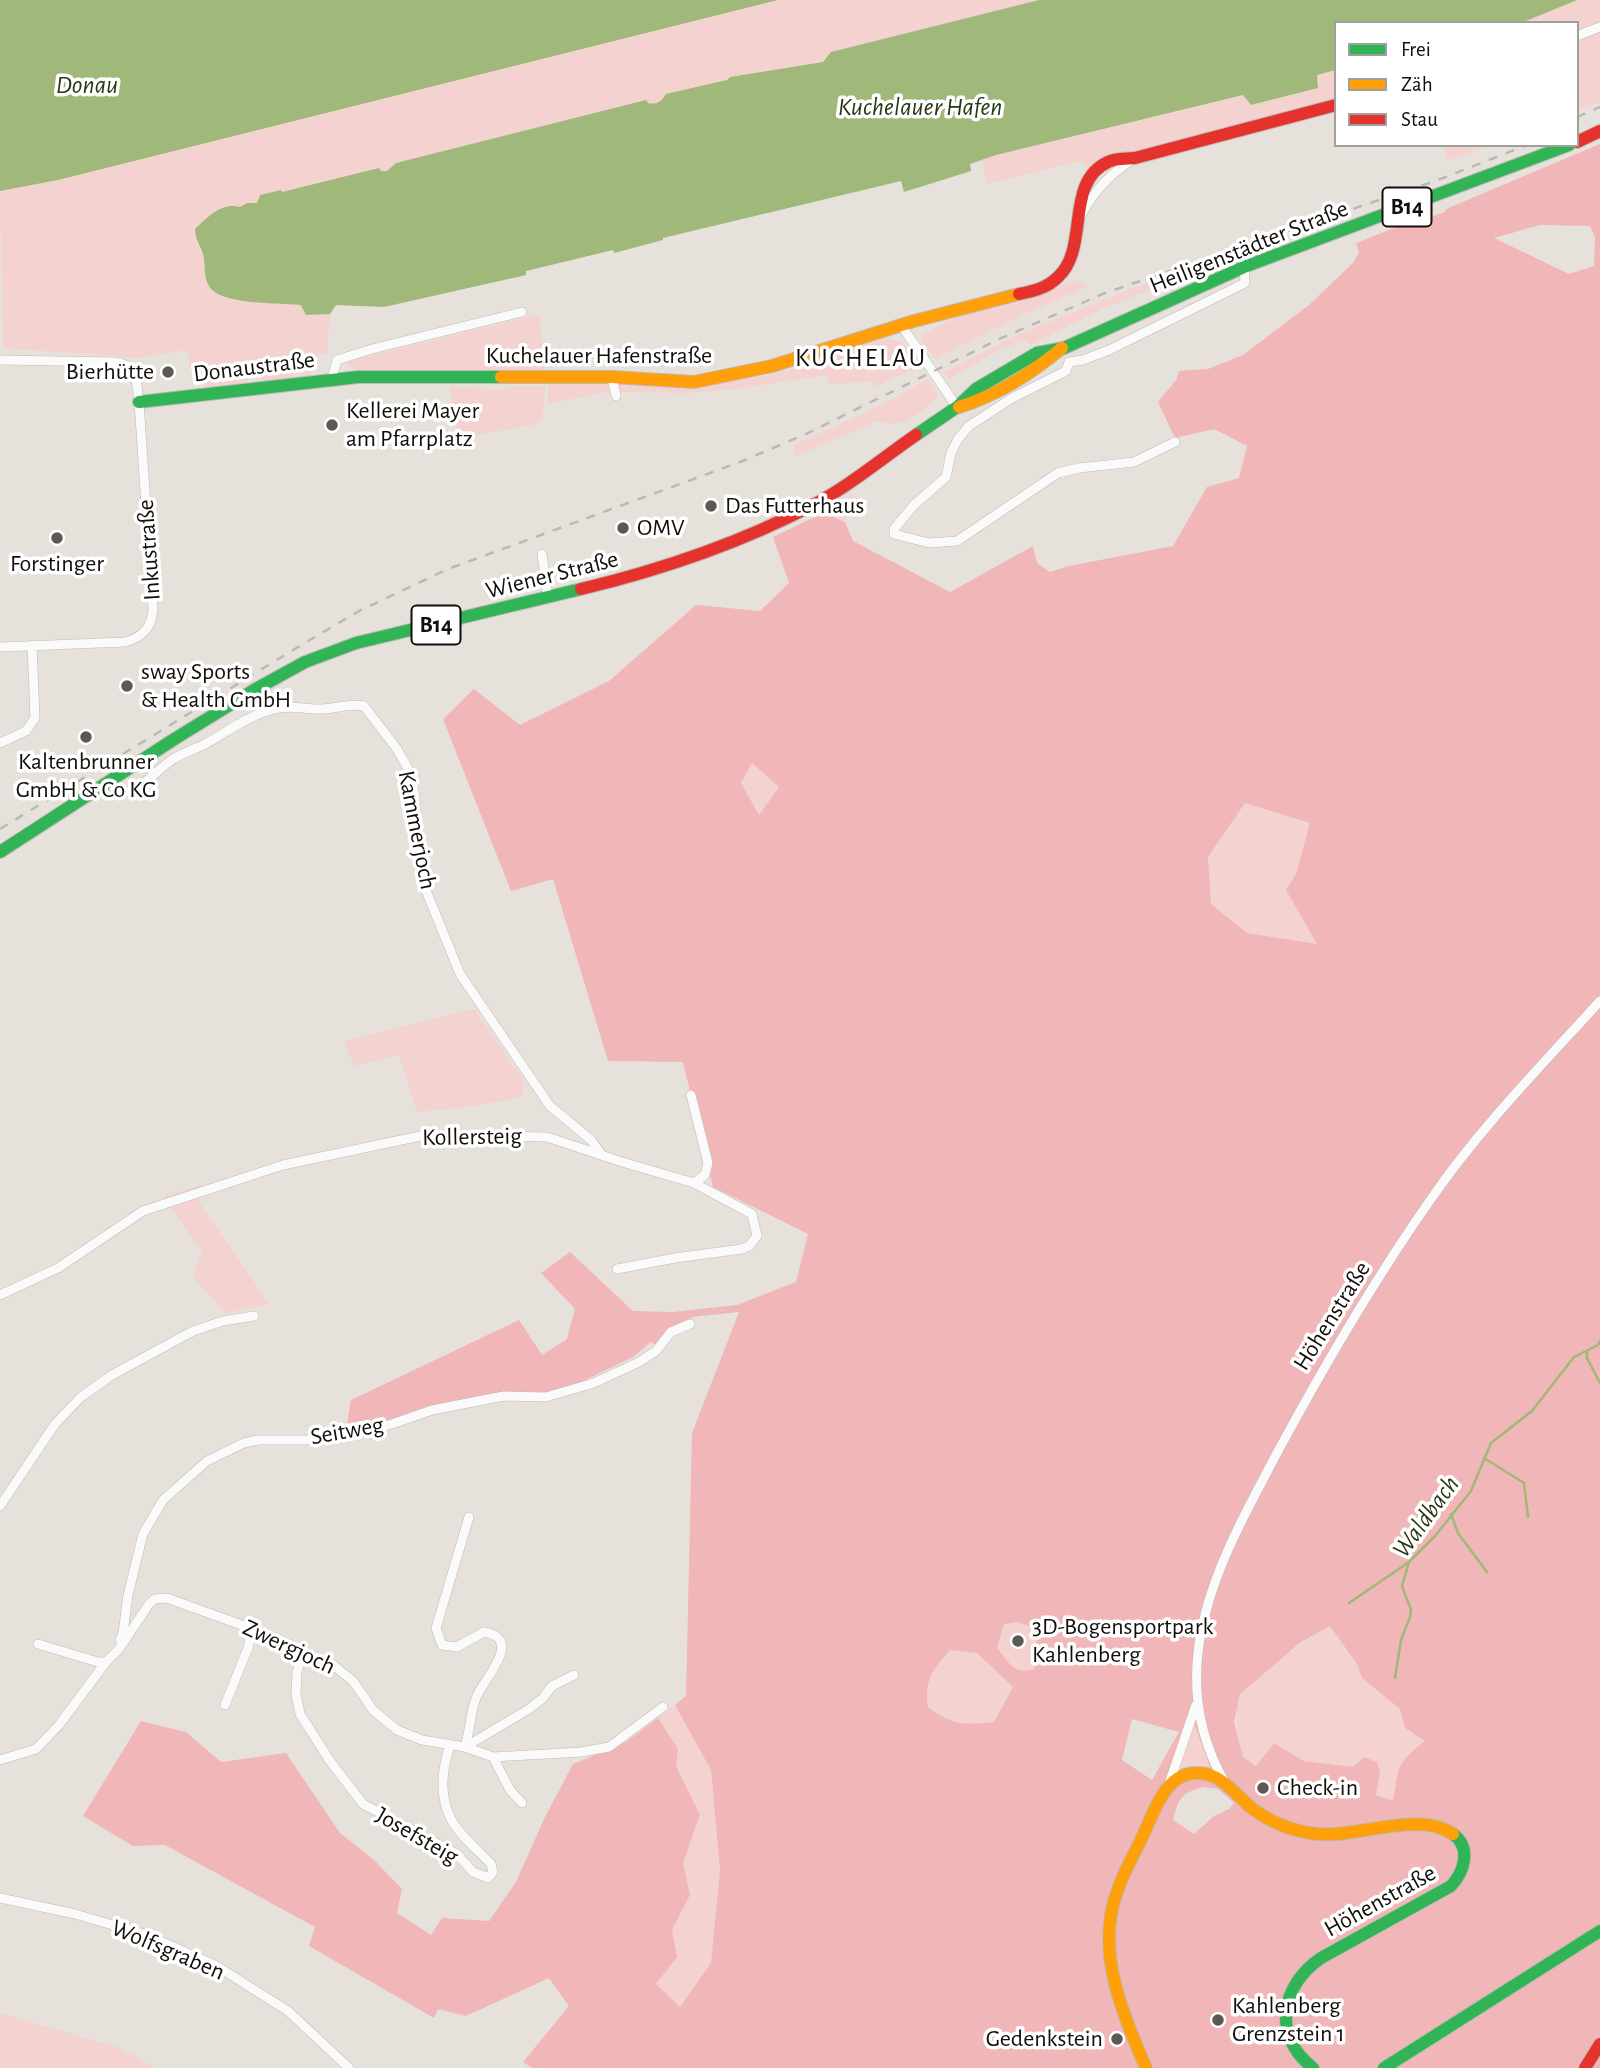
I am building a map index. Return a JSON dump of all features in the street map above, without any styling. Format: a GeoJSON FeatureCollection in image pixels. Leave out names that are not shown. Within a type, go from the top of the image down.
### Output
{"type":"FeatureCollection","features":[{"type":"Feature","properties":{"kind":"street"},"geometry":{"type":"LineString","coordinates":[[1579,35],[1600,27]]}},
{"type":"Feature","properties":{"kind":"street","name":"Kuchelauer Hafenstraße"},"geometry":{"type":"LineString","coordinates":[[332,379],[612,377],[677,381],[710,379],[772,366],[901,325],[1041,289],[1063,271],[1079,220],[1086,186],[1093,174],[1106,163],[1135,158],[1334,106]]}},
{"type":"Feature","properties":{"kind":"street"},"geometry":{"type":"LineString","coordinates":[[1579,141],[1600,131]]}},
{"type":"Feature","properties":{"kind":"street","name":"Heiligenstädter Straße"},"geometry":{"type":"LineString","coordinates":[[824,499],[957,407],[976,389],[1037,353],[1063,348],[1244,267],[1564,147]]}},
{"type":"Feature","properties":{"kind":"street"},"geometry":{"type":"LineString","coordinates":[[1069,362],[1110,350],[1245,283],[1244,267]]}},
{"type":"Feature","properties":{"kind":"street","name":"Donaustraße"},"geometry":{"type":"LineString","coordinates":[[139,402],[332,379],[337,360],[522,312]]}},
{"type":"Feature","properties":{"kind":"street"},"geometry":{"type":"LineString","coordinates":[[901,325],[957,407]]}},
{"type":"Feature","properties":{"kind":"street"},"geometry":{"type":"LineString","coordinates":[[1063,348],[1069,362],[1066,371],[1012,398],[969,426],[954,446],[946,477],[914,505],[894,528],[894,534],[929,543],[957,541],[1058,473],[1134,462],[1175,442]]}},
{"type":"Feature","properties":{"kind":"street"},"geometry":{"type":"LineString","coordinates":[[0,360],[125,363],[135,375],[139,402]]}},
{"type":"Feature","properties":{"kind":"street"},"geometry":{"type":"LineString","coordinates":[[612,377],[616,396]]}},
{"type":"Feature","properties":{"kind":"street","name":"Inkustraße"},"geometry":{"type":"LineString","coordinates":[[0,647],[122,643],[139,637],[150,625],[153,610],[139,402]]}},
{"type":"Feature","properties":{"kind":"street","name":"Wiener Straße"},"geometry":{"type":"LineString","coordinates":[[0,852],[254,690],[305,662],[356,643],[632,577],[719,548],[824,499]]}},
{"type":"Feature","properties":{"kind":"street"},"geometry":{"type":"LineString","coordinates":[[542,554],[548,598]]}},
{"type":"Feature","properties":{"kind":"street"},"geometry":{"type":"LineString","coordinates":[[0,743],[26,731],[33,723],[32,645]]}},
{"type":"Feature","properties":{"kind":"street","name":"Kammerjoch"},"geometry":{"type":"LineString","coordinates":[[107,782],[126,792],[139,788],[152,774],[193,747],[203,745],[246,719],[278,708],[319,709],[350,704],[364,706],[397,749],[410,772],[415,796],[416,849],[421,877],[460,974],[550,1105],[591,1140],[601,1154]]}},
{"type":"Feature","properties":{"kind":"street","name":"Höhenstraße"},"geometry":{"type":"LineString","coordinates":[[1146,2068],[1116,1988],[1109,1933],[1112,1906],[1118,1887],[1159,1800],[1173,1784],[1197,1703],[1200,1635],[1208,1599],[1222,1564],[1335,1347],[1431,1198],[1493,1122],[1600,1001]]}},
{"type":"Feature","properties":{"kind":"street"},"geometry":{"type":"LineString","coordinates":[[691,1096],[708,1163],[705,1175],[694,1183]]}},
{"type":"Feature","properties":{"kind":"street","name":"Kollersteig"},"geometry":{"type":"LineString","coordinates":[[0,1295],[58,1268],[143,1211],[283,1165],[425,1135],[547,1138],[694,1183],[752,1213],[757,1236],[749,1246],[742,1249],[617,1269]]}},
{"type":"Feature","properties":{"kind":"street"},"geometry":{"type":"LineString","coordinates":[[0,1506],[55,1424],[81,1397],[112,1375],[193,1331],[223,1321],[254,1316]]}},
{"type":"Feature","properties":{"kind":"street","name":"Seitweg"},"geometry":{"type":"LineString","coordinates":[[109,1658],[123,1633],[128,1595],[143,1534],[163,1500],[207,1461],[244,1443],[258,1440],[311,1440],[346,1436],[456,1405],[505,1396],[547,1397],[594,1383],[639,1362],[656,1350],[671,1332],[690,1324]]}},
{"type":"Feature","properties":{"kind":"street"},"geometry":{"type":"LineString","coordinates":[[465,1747],[475,1698],[501,1656],[503,1647],[492,1633],[484,1632],[457,1647],[442,1644],[436,1628],[469,1517]]}},
{"type":"Feature","properties":{"kind":"street","name":"Zwergjoch"},"geometry":{"type":"LineString","coordinates":[[109,1658],[119,1649],[149,1604],[155,1599],[167,1598],[253,1628],[333,1665],[354,1681],[373,1710],[397,1730],[422,1740],[465,1747],[493,1757],[581,1752],[610,1747],[663,1707]]}},
{"type":"Feature","properties":{"kind":"street"},"geometry":{"type":"LineString","coordinates":[[225,1705],[248,1648],[253,1628]]}},
{"type":"Feature","properties":{"kind":"street"},"geometry":{"type":"LineString","coordinates":[[38,1644],[98,1662],[109,1658]]}},
{"type":"Feature","properties":{"kind":"street","name":"Josefsteig"},"geometry":{"type":"LineString","coordinates":[[303,1651],[296,1694],[300,1714],[330,1761],[363,1804],[457,1854],[473,1872],[488,1878],[493,1872],[491,1864],[452,1821],[445,1800],[442,1777],[450,1745]]}},
{"type":"Feature","properties":{"kind":"street"},"geometry":{"type":"LineString","coordinates":[[0,1760],[36,1749],[59,1725],[109,1658]]}},
{"type":"Feature","properties":{"kind":"street"},"geometry":{"type":"LineString","coordinates":[[465,1747],[529,1709],[543,1698],[552,1686],[574,1675]]}},
{"type":"Feature","properties":{"kind":"street","name":"Höhenstraße"},"geometry":{"type":"LineString","coordinates":[[1197,1703],[1208,1750],[1224,1781],[1256,1811],[1294,1829],[1325,1835],[1346,1835],[1430,1824],[1458,1837],[1464,1850],[1462,1873],[1447,1890],[1362,1934],[1313,1964],[1297,1979],[1287,2001],[1285,2021],[1291,2044],[1313,2068]]}},
{"type":"Feature","properties":{"kind":"street"},"geometry":{"type":"LineString","coordinates":[[493,1757],[510,1790],[522,1803]]}},
{"type":"Feature","properties":{"kind":"street"},"geometry":{"type":"LineString","coordinates":[[1173,1784],[1191,1774],[1201,1773],[1224,1781]]}},
{"type":"Feature","properties":{"kind":"street","name":"Wolfsgraben"},"geometry":{"type":"LineString","coordinates":[[0,1898],[75,1914],[147,1935],[215,1965],[288,2011],[349,2068]]}},
{"type":"Feature","properties":{"kind":"street"},"geometry":{"type":"LineString","coordinates":[[1384,2068],[1600,1931]]}},
{"type":"Feature","properties":{"kind":"street"},"geometry":{"type":"LineString","coordinates":[[1585,2068],[1600,2043]]}},
{"type":"Feature","properties":{"kind":"shaded area"},"geometry":{"type":"Polygon","coordinates":[[[778,0],[1039,0],[832,52],[823,62],[730,77],[654,105],[646,100],[396,163],[387,171],[260,196],[257,203],[218,209],[206,219],[195,239],[204,258],[204,267],[293,304],[302,305],[307,315],[330,314],[327,354],[309,357],[311,375],[300,375],[295,360],[290,362],[294,377],[292,378],[262,381],[257,370],[248,372],[248,383],[207,388],[203,373],[192,374],[187,350],[137,358],[3,348],[0,191],[58,180],[778,0]]]}},
{"type":"Feature","properties":{"kind":"shaded area"},"geometry":{"type":"Polygon","coordinates":[[[1577,0],[1600,0],[1600,102],[1579,110],[1579,21],[1526,21],[1577,0]]]}},
{"type":"Feature","properties":{"kind":"shaded area"},"geometry":{"type":"Polygon","coordinates":[[[1334,71],[1334,101],[1114,156],[1090,170],[1082,161],[987,184],[982,160],[996,155],[1244,95],[1251,105],[1318,88],[1317,75],[1334,71]]]}},
{"type":"Feature","properties":{"kind":"shaded area"},"geometry":{"type":"Polygon","coordinates":[[[1600,144],[1600,2068],[532,2068],[523,2062],[569,2006],[549,1978],[466,2016],[438,2009],[434,2018],[309,1946],[315,1927],[165,1845],[133,1846],[83,1816],[141,1721],[186,1732],[221,1762],[286,1753],[340,1833],[373,1859],[402,1889],[397,1913],[431,1935],[442,1918],[489,1921],[516,1882],[545,1817],[573,1764],[626,1742],[658,1718],[678,1749],[676,1766],[700,1815],[683,1863],[690,1895],[672,1930],[677,1957],[656,1984],[680,2007],[711,1963],[720,1870],[711,1770],[675,1705],[686,1696],[692,1433],[739,1312],[692,1317],[656,1345],[651,1342],[633,1357],[550,1397],[511,1396],[428,1412],[345,1437],[351,1400],[519,1320],[542,1355],[567,1339],[575,1309],[541,1273],[570,1252],[633,1311],[673,1312],[737,1305],[796,1282],[808,1234],[713,1187],[683,1062],[608,1061],[553,879],[511,891],[443,719],[474,689],[520,725],[609,681],[696,605],[760,611],[789,583],[773,537],[823,513],[845,522],[853,541],[950,592],[1033,546],[1037,563],[1050,572],[1173,546],[1207,487],[1239,478],[1247,446],[1214,429],[1175,438],[1158,402],[1176,380],[1179,371],[1208,369],[1243,355],[1309,305],[1354,262],[1359,252],[1356,243],[1425,216],[1428,218],[1445,212],[1446,209],[1600,144]],[[1540,225],[1494,238],[1569,274],[1594,266],[1595,237],[1590,226],[1540,225]],[[752,763],[741,783],[759,815],[779,787],[752,763]],[[1245,803],[1208,857],[1211,904],[1247,933],[1317,944],[1286,890],[1296,874],[1310,823],[1245,803]],[[1018,1622],[1004,1624],[997,1648],[1016,1669],[1034,1669],[1037,1661],[1034,1650],[1038,1634],[1031,1627],[1018,1622]],[[1330,1626],[1301,1642],[1240,1694],[1234,1722],[1243,1757],[1256,1766],[1274,1743],[1304,1761],[1353,1767],[1364,1757],[1377,1762],[1380,1772],[1376,1795],[1393,1801],[1403,1761],[1425,1741],[1405,1728],[1400,1709],[1362,1678],[1357,1664],[1330,1626]],[[950,1650],[929,1682],[928,1707],[959,1723],[994,1722],[1013,1687],[977,1653],[950,1650]],[[1132,1719],[1122,1760],[1152,1780],[1179,1732],[1132,1719]],[[1194,1723],[1178,1771],[1193,1766],[1210,1767],[1194,1723]],[[1204,1787],[1186,1794],[1179,1801],[1173,1820],[1194,1834],[1234,1803],[1218,1789],[1204,1787]]]}},
{"type":"Feature","properties":{"kind":"shaded area"},"geometry":{"type":"Polygon","coordinates":[[[1444,147],[1486,147],[1447,161],[1444,147]]]}},
{"type":"Feature","properties":{"kind":"shaded area"},"geometry":{"type":"Polygon","coordinates":[[[1207,263],[1208,267],[1105,308],[1031,345],[1024,340],[999,350],[949,379],[944,372],[1022,333],[1134,288],[1207,263]]]}},
{"type":"Feature","properties":{"kind":"shaded area"},"geometry":{"type":"Polygon","coordinates":[[[1075,280],[1089,286],[1025,314],[935,359],[921,340],[921,335],[959,316],[1016,303],[1075,280]]]}},
{"type":"Feature","properties":{"kind":"shaded area"},"geometry":{"type":"Polygon","coordinates":[[[539,314],[546,372],[361,370],[352,369],[346,362],[539,314]]]}},
{"type":"Feature","properties":{"kind":"shaded area"},"geometry":{"type":"Polygon","coordinates":[[[885,335],[888,339],[903,344],[919,366],[875,387],[872,382],[829,384],[827,375],[728,390],[688,393],[606,392],[548,404],[550,383],[625,384],[760,377],[798,368],[811,359],[885,335]]]}},
{"type":"Feature","properties":{"kind":"shaded area"},"geometry":{"type":"Polygon","coordinates":[[[928,379],[938,396],[912,418],[896,423],[879,421],[795,456],[794,445],[883,404],[928,379]]]}},
{"type":"Feature","properties":{"kind":"shaded area"},"geometry":{"type":"Polygon","coordinates":[[[545,386],[543,416],[538,424],[460,438],[449,387],[503,390],[512,387],[545,386]]]}},
{"type":"Feature","properties":{"kind":"shaded area"},"geometry":{"type":"Polygon","coordinates":[[[854,493],[845,522],[823,513],[854,493]]]}},
{"type":"Feature","properties":{"kind":"shaded area"},"geometry":{"type":"Polygon","coordinates":[[[752,763],[779,787],[759,815],[741,784],[752,763]]]}},
{"type":"Feature","properties":{"kind":"shaded area"},"geometry":{"type":"Polygon","coordinates":[[[1245,803],[1311,823],[1296,874],[1286,890],[1318,944],[1247,933],[1211,904],[1208,857],[1245,803]]]}},
{"type":"Feature","properties":{"kind":"shaded area"},"geometry":{"type":"Polygon","coordinates":[[[474,1009],[524,1081],[522,1097],[475,1106],[417,1112],[399,1055],[354,1066],[344,1041],[474,1009]]]}},
{"type":"Feature","properties":{"kind":"shaded area"},"geometry":{"type":"Polygon","coordinates":[[[203,1184],[199,1202],[269,1304],[226,1313],[193,1277],[202,1252],[164,1197],[203,1184]]]}},
{"type":"Feature","properties":{"kind":"shaded area","name":"3D-Bogensportpark Kahlenberg"},"geometry":{"type":"Polygon","coordinates":[[[1018,1622],[1031,1627],[1038,1634],[1034,1650],[1037,1661],[1034,1669],[1016,1669],[997,1648],[1004,1624],[1018,1622]]]}},
{"type":"Feature","properties":{"kind":"shaded area"},"geometry":{"type":"Polygon","coordinates":[[[1330,1625],[1357,1664],[1362,1678],[1400,1709],[1405,1728],[1426,1741],[1408,1755],[1393,1801],[1376,1795],[1380,1772],[1359,1760],[1354,1767],[1304,1761],[1274,1743],[1256,1766],[1243,1757],[1236,1720],[1240,1697],[1266,1670],[1330,1625]]]}},
{"type":"Feature","properties":{"kind":"shaded area"},"geometry":{"type":"Polygon","coordinates":[[[950,1650],[977,1653],[1013,1688],[994,1722],[959,1723],[928,1707],[931,1676],[950,1650]]]}},
{"type":"Feature","properties":{"kind":"shaded area"},"geometry":{"type":"Polygon","coordinates":[[[675,1705],[711,1770],[720,1870],[711,1963],[680,2007],[656,1984],[677,1957],[672,1930],[690,1895],[683,1863],[700,1815],[676,1766],[678,1749],[658,1718],[675,1705]]]}},
{"type":"Feature","properties":{"kind":"shaded area"},"geometry":{"type":"Polygon","coordinates":[[[1194,1723],[1211,1768],[1193,1766],[1180,1772],[1178,1771],[1194,1723]]]}},
{"type":"Feature","properties":{"kind":"shaded area"},"geometry":{"type":"Polygon","coordinates":[[[0,2013],[117,2047],[155,2068],[0,2068],[0,2013]]]}},
{"type":"Feature","properties":{"kind":"water","name":"Donau"},"geometry":{"type":"Polygon","coordinates":[[[0,0],[778,0],[58,180],[0,191],[0,0]]]}},
{"type":"Feature","properties":{"kind":"water","name":"Kuchelauer Hafen"},"geometry":{"type":"Polygon","coordinates":[[[1039,0],[1577,0],[1526,21],[1334,21],[1334,71],[1317,75],[1318,88],[1251,105],[1243,95],[996,155],[970,164],[971,171],[904,192],[901,181],[663,238],[614,253],[613,250],[526,271],[526,275],[384,307],[336,305],[330,314],[306,315],[301,305],[251,302],[225,297],[215,292],[206,280],[203,255],[195,229],[221,209],[257,203],[260,195],[281,190],[282,192],[379,168],[381,171],[387,171],[396,163],[646,100],[648,103],[656,103],[666,94],[727,80],[730,77],[823,62],[831,52],[1039,0]]]}},
{"type":"Feature","properties":{"kind":"waterway","name":"Waldbach"},"geometry":{"type":"LineString","coordinates":[[1395,1678],[1401,1640],[1411,1610],[1402,1586],[1409,1562],[1435,1536],[1471,1491],[1491,1443],[1532,1411],[1574,1357],[1598,1345],[1600,1341]]}},
{"type":"Feature","properties":{"kind":"waterway"},"geometry":{"type":"LineString","coordinates":[[1587,1351],[1587,1358],[1600,1383]]}},
{"type":"Feature","properties":{"kind":"waterway"},"geometry":{"type":"LineString","coordinates":[[1484,1458],[1524,1483],[1528,1517]]}},
{"type":"Feature","properties":{"kind":"waterway"},"geometry":{"type":"LineString","coordinates":[[1451,1514],[1458,1533],[1487,1572]]}},
{"type":"Feature","properties":{"kind":"waterway"},"geometry":{"type":"LineString","coordinates":[[1349,1603],[1409,1562]]}},
{"type":"Feature","properties":{"kind":"railway"},"geometry":{"type":"LineString","coordinates":[[1579,116],[1600,107]]}},
{"type":"Feature","properties":{"kind":"railway"},"geometry":{"type":"LineString","coordinates":[[0,829],[359,611],[448,569],[740,462],[806,434],[997,340],[1105,293],[1438,180],[1522,147]]}},
{"type":"Feature","properties":{"kind":"traffic: fast"},"geometry":{"type":"LineString","coordinates":[[916,435],[957,407],[976,389],[1037,353],[1064,348],[1244,267],[1564,147]]}},
{"type":"Feature","properties":{"kind":"traffic: fast"},"geometry":{"type":"LineString","coordinates":[[139,402],[358,377],[501,377]]}},
{"type":"Feature","properties":{"kind":"traffic: fast"},"geometry":{"type":"LineString","coordinates":[[0,852],[176,738],[305,662],[356,643],[581,589]]}},
{"type":"Feature","properties":{"kind":"traffic: fast"},"geometry":{"type":"LineString","coordinates":[[1313,2068],[1291,2041],[1287,2027],[1286,2011],[1297,1982],[1307,1969],[1321,1958],[1451,1886],[1464,1860],[1463,1846],[1453,1834]]}},
{"type":"Feature","properties":{"kind":"traffic: fast"},"geometry":{"type":"LineString","coordinates":[[1384,2068],[1600,1931]]}},
{"type":"Feature","properties":{"kind":"traffic: slow"},"geometry":{"type":"LineString","coordinates":[[501,377],[612,377],[694,382],[772,366],[914,321],[1019,294]]}},
{"type":"Feature","properties":{"kind":"traffic: slow"},"geometry":{"type":"LineString","coordinates":[[959,407],[1013,383],[1062,348]]}},
{"type":"Feature","properties":{"kind":"traffic: slow"},"geometry":{"type":"LineString","coordinates":[[1146,2068],[1115,1983],[1109,1939],[1111,1917],[1123,1876],[1157,1805],[1166,1789],[1180,1777],[1198,1773],[1214,1777],[1261,1815],[1284,1826],[1309,1833],[1334,1834],[1423,1824],[1439,1827],[1453,1834]]}},
{"type":"Feature","properties":{"kind":"traffic: jam"},"geometry":{"type":"LineString","coordinates":[[1019,294],[1049,284],[1068,265],[1086,184],[1095,171],[1108,162],[1135,158],[1334,106]]}},
{"type":"Feature","properties":{"kind":"traffic: jam"},"geometry":{"type":"LineString","coordinates":[[1579,141],[1600,131]]}},
{"type":"Feature","properties":{"kind":"traffic: jam"},"geometry":{"type":"LineString","coordinates":[[581,589],[700,554],[785,519],[839,490],[916,435]]}},
{"type":"Feature","properties":{"kind":"traffic: jam"},"geometry":{"type":"LineString","coordinates":[[1585,2068],[1600,2044]]}},
{"type":"Feature","properties":{"kind":"place","name":"Bierhütte"},"geometry":{"type":"Point","coordinates":[168,372]}},
{"type":"Feature","properties":{"kind":"place","name":"Kellerei Mayer am Pfarrplatz"},"geometry":{"type":"Point","coordinates":[332,425]}},
{"type":"Feature","properties":{"kind":"place","name":"Das Futterhaus"},"geometry":{"type":"Point","coordinates":[711,506]}},
{"type":"Feature","properties":{"kind":"place","name":"OMV"},"geometry":{"type":"Point","coordinates":[623,528]}},
{"type":"Feature","properties":{"kind":"place","name":"Forstinger"},"geometry":{"type":"Point","coordinates":[57,538]}},
{"type":"Feature","properties":{"kind":"place","name":"sway Sports & Health GmbH"},"geometry":{"type":"Point","coordinates":[127,686]}},
{"type":"Feature","properties":{"kind":"place","name":"Kaltenbrunner GmbH & Co KG"},"geometry":{"type":"Point","coordinates":[86,737]}},
{"type":"Feature","properties":{"kind":"place","name":"3D-Bogensportpark Kahlenberg"},"geometry":{"type":"Point","coordinates":[1018,1641]}},
{"type":"Feature","properties":{"kind":"place","name":"Check-in"},"geometry":{"type":"Point","coordinates":[1263,1788]}},
{"type":"Feature","properties":{"kind":"place","name":"Kahlenberg Grenzstein 1"},"geometry":{"type":"Point","coordinates":[1218,2020]}},
{"type":"Feature","properties":{"kind":"place","name":"Gedenkstein"},"geometry":{"type":"Point","coordinates":[1117,2039]}},
{"type":"Feature","properties":{"kind":"district","name":"KUCHELAU"},"geometry":{"type":"Point","coordinates":[861,358]}}]}
